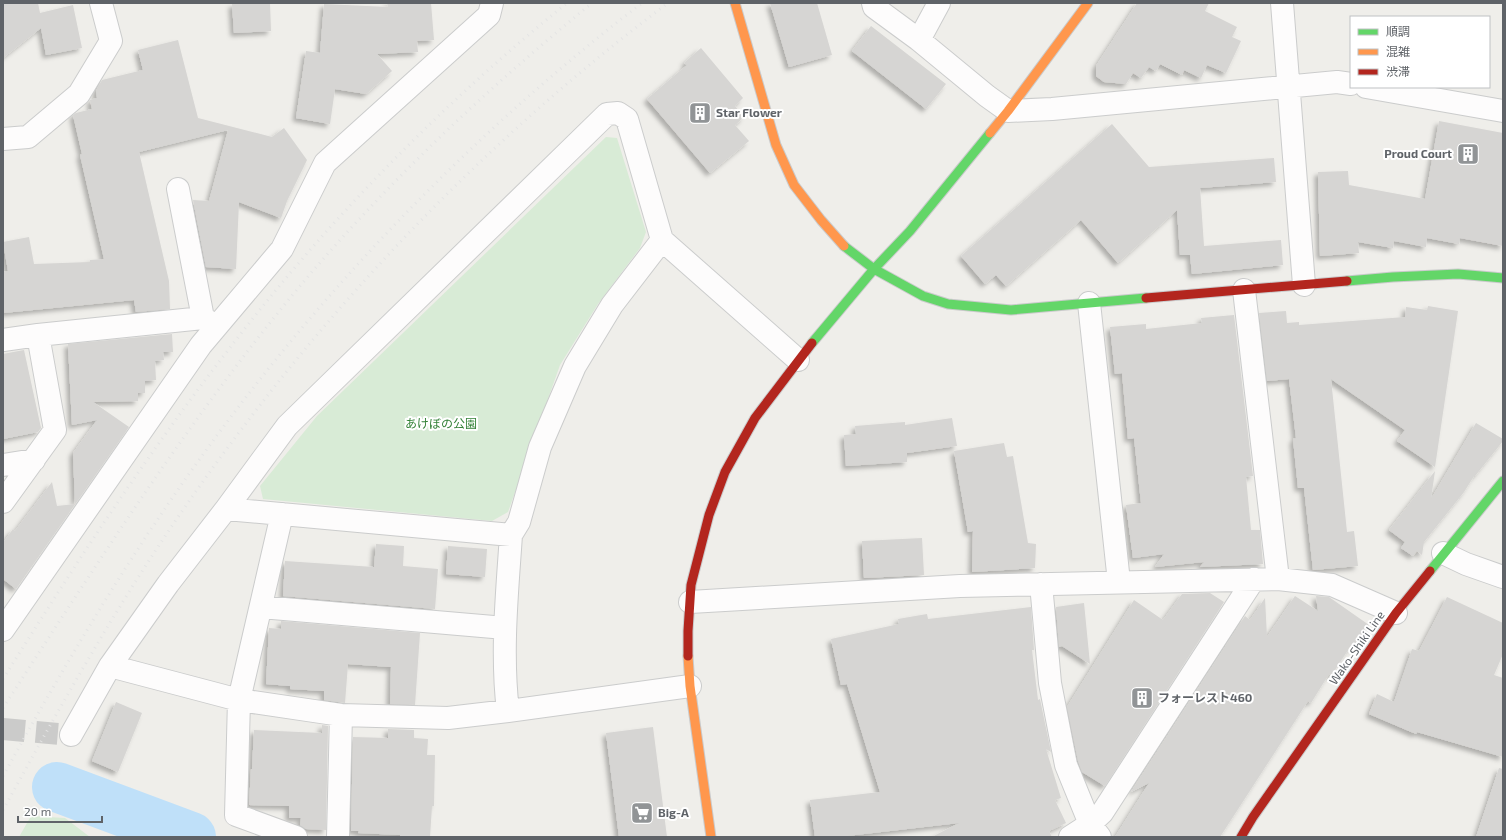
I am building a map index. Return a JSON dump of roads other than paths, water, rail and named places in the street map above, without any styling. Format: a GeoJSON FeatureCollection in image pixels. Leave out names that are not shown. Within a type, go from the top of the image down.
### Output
{"type":"FeatureCollection","features":[{"type":"Feature","properties":{"kind":"street"},"geometry":{"type":"LineString","coordinates":[[3,139],[28,137],[79,94],[111,41],[101,3]]}},
{"type":"Feature","properties":{"kind":"street"},"geometry":{"type":"LineString","coordinates":[[3,630],[201,345],[210,322],[282,249],[325,163],[489,15],[492,3]]}},
{"type":"Feature","properties":{"kind":"street"},"geometry":{"type":"LineString","coordinates":[[735,3],[776,145],[794,185],[821,220],[844,246],[874,269],[923,296],[948,304],[1011,310],[1393,278],[1458,274],[1503,278]]}},
{"type":"Feature","properties":{"kind":"street"},"geometry":{"type":"LineString","coordinates":[[873,3],[874,7],[919,40],[986,96],[1008,111],[1052,109],[1337,82],[1350,84]]}},
{"type":"Feature","properties":{"kind":"street"},"geometry":{"type":"LineString","coordinates":[[919,40],[939,3]]}},
{"type":"Feature","properties":{"kind":"street"},"geometry":{"type":"LineString","coordinates":[[711,837],[690,686],[688,659],[690,602],[691,585],[698,553],[709,515],[725,472],[755,418],[798,360],[874,269],[915,225],[1008,111],[1088,3]]}},
{"type":"Feature","properties":{"kind":"street"},"geometry":{"type":"LineString","coordinates":[[1282,3],[1304,285]]}},
{"type":"Feature","properties":{"kind":"street"},"geometry":{"type":"LineString","coordinates":[[1371,88],[1503,112]]}},
{"type":"Feature","properties":{"kind":"street"},"geometry":{"type":"LineString","coordinates":[[71,735],[110,666],[168,584],[226,509],[287,426],[607,114],[618,113],[627,119],[662,240],[798,360]]}},
{"type":"Feature","properties":{"kind":"street"},"geometry":{"type":"LineString","coordinates":[[178,189],[210,322]]}},
{"type":"Feature","properties":{"kind":"street"},"geometry":{"type":"LineString","coordinates":[[508,711],[505,683],[505,628],[511,535],[519,522],[540,447],[575,366],[612,305],[662,240]]}},
{"type":"Feature","properties":{"kind":"street"},"geometry":{"type":"LineString","coordinates":[[1244,290],[1278,578]]}},
{"type":"Feature","properties":{"kind":"street"},"geometry":{"type":"LineString","coordinates":[[1089,303],[1119,582]]}},
{"type":"Feature","properties":{"kind":"street"},"geometry":{"type":"LineString","coordinates":[[3,340],[38,335],[210,322]]}},
{"type":"Feature","properties":{"kind":"street"},"geometry":{"type":"LineString","coordinates":[[3,502],[55,430],[38,335]]}},
{"type":"Feature","properties":{"kind":"street"},"geometry":{"type":"LineString","coordinates":[[3,465],[34,460]]}},
{"type":"Feature","properties":{"kind":"street","name":"Wako-Shiki Line"},"geometry":{"type":"LineString","coordinates":[[1241,837],[1253,817],[1396,613],[1443,553],[1503,481]]}},
{"type":"Feature","properties":{"kind":"street"},"geometry":{"type":"LineString","coordinates":[[226,509],[511,535]]}},
{"type":"Feature","properties":{"kind":"street"},"geometry":{"type":"LineString","coordinates":[[282,514],[239,700],[236,815],[296,837]]}},
{"type":"Feature","properties":{"kind":"street"},"geometry":{"type":"LineString","coordinates":[[1443,553],[1466,564],[1503,577]]}},
{"type":"Feature","properties":{"kind":"street"},"geometry":{"type":"LineString","coordinates":[[690,602],[960,586],[1278,578],[1332,585],[1396,613]]}},
{"type":"Feature","properties":{"kind":"street"},"geometry":{"type":"LineString","coordinates":[[1095,831],[1102,813],[1254,579]]}},
{"type":"Feature","properties":{"kind":"street"},"geometry":{"type":"LineString","coordinates":[[1041,584],[1050,683],[1066,766],[1095,831]]}},
{"type":"Feature","properties":{"kind":"street"},"geometry":{"type":"LineString","coordinates":[[261,607],[505,628]]}},
{"type":"Feature","properties":{"kind":"street"},"geometry":{"type":"LineString","coordinates":[[110,666],[239,700],[341,715],[448,718],[690,686]]}},
{"type":"Feature","properties":{"kind":"street"},"geometry":{"type":"LineString","coordinates":[[338,837],[341,715]]}},
{"type":"Feature","properties":{"kind":"street"},"geometry":{"type":"LineString","coordinates":[[1070,837],[1095,831]]}},
{"type":"Feature","properties":{"kind":"waterway"},"geometry":{"type":"LineString","coordinates":[[57,787],[191,837]]}},
{"type":"Feature","properties":{"kind":"tunnel"},"geometry":{"type":"LineString","coordinates":[[3,729],[71,735]]}},
{"type":"Feature","properties":{"kind":"railway"},"geometry":{"type":"LineString","coordinates":[[3,679],[84,553],[169,429],[229,349],[306,255],[346,210],[431,123],[475,82],[567,3]]}},
{"type":"Feature","properties":{"kind":"railway"},"geometry":{"type":"LineString","coordinates":[[3,708],[141,499],[213,397],[290,298],[324,258],[396,180],[511,71],[592,3]]}},
{"type":"Feature","properties":{"kind":"railway"},"geometry":{"type":"LineString","coordinates":[[3,776],[82,639],[144,539],[217,436],[270,367],[326,300],[384,236],[445,174],[508,114],[574,57],[642,3]]}},
{"type":"Feature","properties":{"kind":"railway"},"geometry":{"type":"LineString","coordinates":[[3,810],[93,650],[166,534],[243,427],[296,360],[352,294],[410,231],[471,170],[600,56],[668,3]]}},
{"type":"Feature","properties":{"kind":"place","name":"Star Flower"},"geometry":{"type":"Point","coordinates":[700,113]}},
{"type":"Feature","properties":{"kind":"place","name":"Proud Court"},"geometry":{"type":"Point","coordinates":[1468,154]}},
{"type":"Feature","properties":{"kind":"place","name":"フォーレスト460"},"geometry":{"type":"Point","coordinates":[1142,698]}},
{"type":"Feature","properties":{"kind":"place","name":"Big-A"},"geometry":{"type":"Point","coordinates":[642,813]}},
{"type":"Feature","properties":{"kind":"park label","name":"あけぼの公園"},"geometry":{"type":"Point","coordinates":[441,424]}}]}
